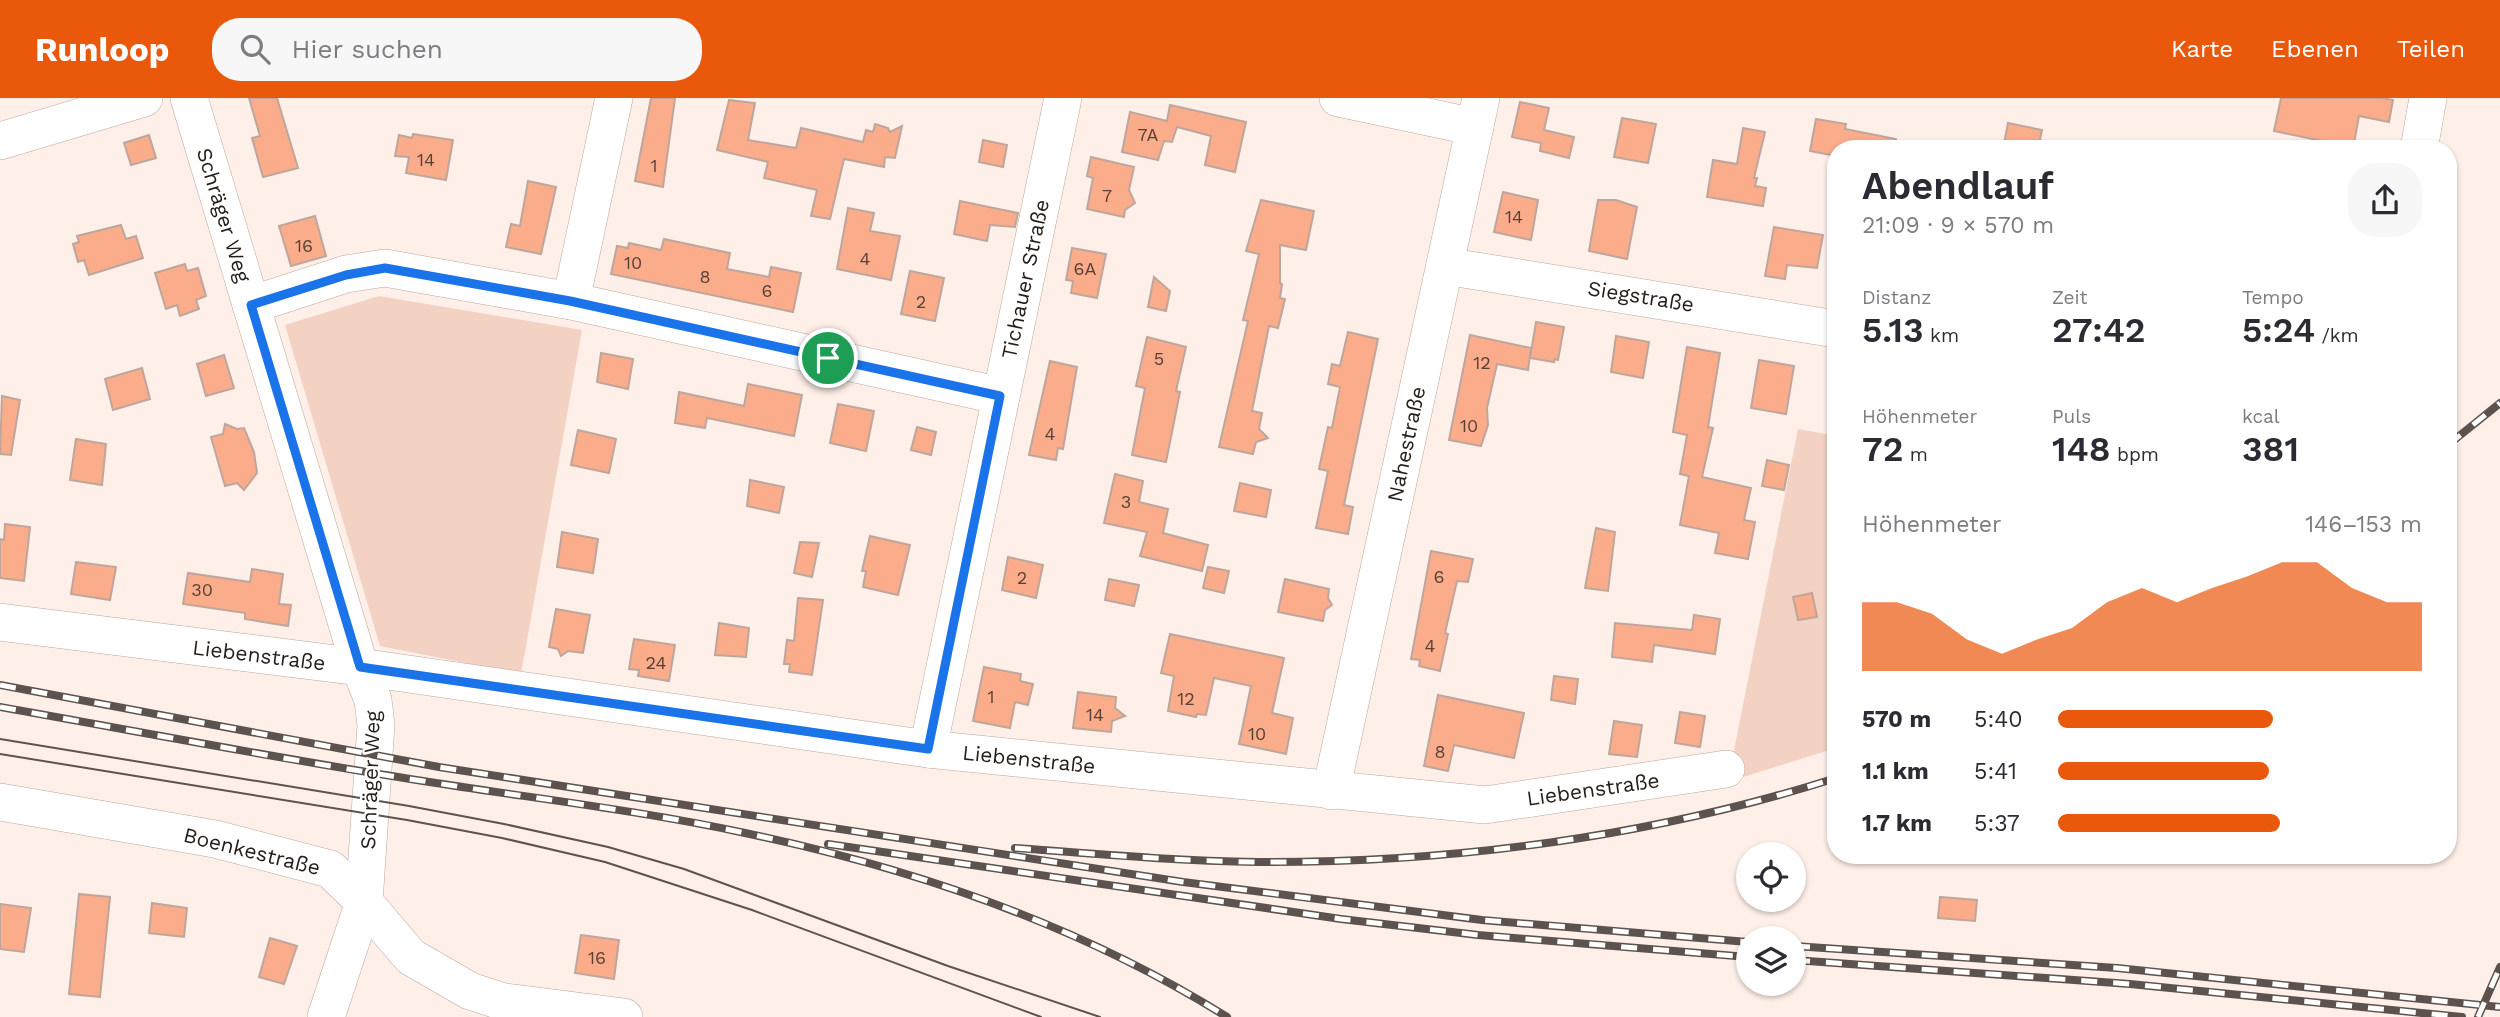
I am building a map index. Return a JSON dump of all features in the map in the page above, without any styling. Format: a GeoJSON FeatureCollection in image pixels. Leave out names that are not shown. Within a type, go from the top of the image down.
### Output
{"type":"FeatureCollection","features":[{"type":"Feature","properties":{"kind":"street"},"geometry":{"type":"LineString","coordinates":[[0,141],[144,98]]}},
{"type":"Feature","properties":{"kind":"street","name":"Schräger Weg"},"geometry":{"type":"LineString","coordinates":[[189,98],[360,667],[373,700],[376,725],[364,902],[326,1017]]}},
{"type":"Feature","properties":{"kind":"street"},"geometry":{"type":"LineString","coordinates":[[570,301],[614,98]]}},
{"type":"Feature","properties":{"kind":"street","name":"Tichauer Straße"},"geometry":{"type":"LineString","coordinates":[[928,749],[1063,98]]}},
{"type":"Feature","properties":{"kind":"street"},"geometry":{"type":"LineString","coordinates":[[1338,98],[1478,113]]}},
{"type":"Feature","properties":{"kind":"street"},"geometry":{"type":"LineString","coordinates":[[2421,140],[2428,98]]}},
{"type":"Feature","properties":{"kind":"street","name":"Nahestraße"},"geometry":{"type":"LineString","coordinates":[[1331,791],[1478,113]]}},
{"type":"Feature","properties":{"kind":"street","name":"Siegstraße"},"geometry":{"type":"LineString","coordinates":[[1445,266],[1827,328]]}},
{"type":"Feature","properties":{"kind":"street"},"geometry":{"type":"LineString","coordinates":[[251,305],[346,275],[385,268],[570,301],[1000,396]]}},
{"type":"Feature","properties":{"kind":"street","name":"Liebenstraße"},"geometry":{"type":"LineString","coordinates":[[0,622],[360,667],[928,749],[1485,805],[1726,769]]}},
{"type":"Feature","properties":{"kind":"street","name":"Boenkestraße"},"geometry":{"type":"LineString","coordinates":[[0,802],[215,839],[330,869],[364,902],[411,957],[470,991],[504,1002],[624,1017]]}},
{"type":"Feature","properties":{"kind":"shaded area"},"geometry":{"type":"Polygon","coordinates":[[[379,296],[582,330],[521,674],[380,646],[285,325],[379,296]]]}},
{"type":"Feature","properties":{"kind":"shaded area"},"geometry":{"type":"Polygon","coordinates":[[[1798,429],[1827,434],[1827,751],[1730,781],[1798,429]]]}},
{"type":"Feature","properties":{"kind":"building"},"geometry":{"type":"Polygon","coordinates":[[[249,98],[277,98],[298,168],[263,177],[252,138],[260,136],[249,98]]]}},
{"type":"Feature","properties":{"kind":"building"},"geometry":{"type":"Polygon","coordinates":[[[651,98],[675,98],[663,187],[635,181],[651,98]]]}},
{"type":"Feature","properties":{"kind":"building"},"geometry":{"type":"Polygon","coordinates":[[[2281,98],[2393,100],[2389,122],[2359,116],[2355,140],[2317,140],[2274,131],[2281,98]]]}},
{"type":"Feature","properties":{"kind":"building"},"geometry":{"type":"Polygon","coordinates":[[[729,100],[755,103],[748,140],[796,148],[801,128],[863,142],[866,130],[873,132],[875,124],[888,128],[890,132],[902,126],[895,158],[885,157],[884,167],[844,159],[830,219],[811,216],[817,190],[764,178],[768,162],[717,150],[729,100]]]}},
{"type":"Feature","properties":{"kind":"building"},"geometry":{"type":"Polygon","coordinates":[[[1520,102],[1549,108],[1544,130],[1574,137],[1569,158],[1540,151],[1541,143],[1512,137],[1520,102]]]}},
{"type":"Feature","properties":{"kind":"building"},"geometry":{"type":"Polygon","coordinates":[[[1170,105],[1246,122],[1235,172],[1205,165],[1211,136],[1177,127],[1172,142],[1164,141],[1158,160],[1122,152],[1130,112],[1167,121],[1170,105]]]}},
{"type":"Feature","properties":{"kind":"building"},"geometry":{"type":"Polygon","coordinates":[[[1622,118],[1656,124],[1648,163],[1614,157],[1622,118]]]}},
{"type":"Feature","properties":{"kind":"building"},"geometry":{"type":"Polygon","coordinates":[[[1816,119],[1846,124],[1845,129],[1896,139],[1827,140],[1827,154],[1810,151],[1816,119]]]}},
{"type":"Feature","properties":{"kind":"building"},"geometry":{"type":"Polygon","coordinates":[[[2008,123],[2042,130],[2040,140],[2005,140],[2008,123]]]}},
{"type":"Feature","properties":{"kind":"building"},"geometry":{"type":"Polygon","coordinates":[[[1743,128],[1765,132],[1754,178],[1757,178],[1755,186],[1766,188],[1763,206],[1707,197],[1713,160],[1737,164],[1743,128]]]}},
{"type":"Feature","properties":{"kind":"building"},"geometry":{"type":"Polygon","coordinates":[[[413,134],[453,140],[446,180],[406,173],[409,157],[395,156],[399,135],[412,138],[413,134]]]}},
{"type":"Feature","properties":{"kind":"building"},"geometry":{"type":"Polygon","coordinates":[[[149,135],[156,158],[131,165],[124,143],[149,135]]]}},
{"type":"Feature","properties":{"kind":"building"},"geometry":{"type":"Polygon","coordinates":[[[983,140],[1007,145],[1003,167],[979,162],[983,140]]]}},
{"type":"Feature","properties":{"kind":"building"},"geometry":{"type":"Polygon","coordinates":[[[1091,157],[1134,167],[1129,190],[1135,203],[1125,210],[1124,217],[1087,209],[1093,178],[1087,176],[1091,157]]]}},
{"type":"Feature","properties":{"kind":"building"},"geometry":{"type":"Polygon","coordinates":[[[528,181],[556,187],[541,254],[506,247],[511,224],[520,226],[528,181]]]}},
{"type":"Feature","properties":{"kind":"building"},"geometry":{"type":"Polygon","coordinates":[[[1503,192],[1538,200],[1531,240],[1494,232],[1503,192]]]}},
{"type":"Feature","properties":{"kind":"building"},"geometry":{"type":"Polygon","coordinates":[[[1261,200],[1314,211],[1306,250],[1280,245],[1280,298],[1285,299],[1278,328],[1269,326],[1252,411],[1262,413],[1259,429],[1268,438],[1256,442],[1253,454],[1219,447],[1248,321],[1243,320],[1259,254],[1246,251],[1261,200]]]}},
{"type":"Feature","properties":{"kind":"building"},"geometry":{"type":"Polygon","coordinates":[[[1598,200],[1616,200],[1637,207],[1627,259],[1589,251],[1598,200]]]}},
{"type":"Feature","properties":{"kind":"building"},"geometry":{"type":"Polygon","coordinates":[[[960,201],[1018,213],[1015,227],[990,225],[987,241],[954,234],[960,201]]]}},
{"type":"Feature","properties":{"kind":"building"},"geometry":{"type":"Polygon","coordinates":[[[848,208],[874,213],[870,231],[900,236],[891,280],[837,269],[848,208]]]}},
{"type":"Feature","properties":{"kind":"building"},"geometry":{"type":"Polygon","coordinates":[[[315,216],[326,256],[291,266],[279,226],[315,216]]]}},
{"type":"Feature","properties":{"kind":"building"},"geometry":{"type":"Polygon","coordinates":[[[121,225],[126,239],[136,236],[143,258],[89,275],[84,260],[78,262],[73,244],[79,242],[77,236],[121,225]]]}},
{"type":"Feature","properties":{"kind":"building"},"geometry":{"type":"Polygon","coordinates":[[[1774,227],[1823,235],[1817,268],[1787,265],[1785,279],[1765,276],[1774,227]]]}},
{"type":"Feature","properties":{"kind":"building"},"geometry":{"type":"Polygon","coordinates":[[[664,239],[730,253],[727,269],[769,277],[771,267],[801,273],[793,312],[611,274],[617,246],[628,248],[629,243],[661,250],[664,239]]]}},
{"type":"Feature","properties":{"kind":"building"},"geometry":{"type":"Polygon","coordinates":[[[1072,248],[1106,254],[1097,298],[1071,293],[1073,281],[1066,280],[1072,248]]]}},
{"type":"Feature","properties":{"kind":"building"},"geometry":{"type":"Polygon","coordinates":[[[185,264],[187,271],[198,268],[206,296],[196,300],[199,309],[180,316],[177,305],[166,309],[155,273],[185,264]]]}},
{"type":"Feature","properties":{"kind":"building"},"geometry":{"type":"Polygon","coordinates":[[[910,271],[944,278],[935,321],[901,314],[910,271]]]}},
{"type":"Feature","properties":{"kind":"building"},"geometry":{"type":"Polygon","coordinates":[[[1154,277],[1170,291],[1166,311],[1148,307],[1154,277]]]}},
{"type":"Feature","properties":{"kind":"building"},"geometry":{"type":"Polygon","coordinates":[[[1536,322],[1564,327],[1558,360],[1555,359],[1554,362],[1530,358],[1536,322]]]}},
{"type":"Feature","properties":{"kind":"building"},"geometry":{"type":"Polygon","coordinates":[[[1348,332],[1378,339],[1344,505],[1353,507],[1348,534],[1316,528],[1328,471],[1319,469],[1328,427],[1332,428],[1340,387],[1328,384],[1332,364],[1340,366],[1348,332]]]}},
{"type":"Feature","properties":{"kind":"building"},"geometry":{"type":"Polygon","coordinates":[[[1470,335],[1531,348],[1528,370],[1497,364],[1487,408],[1488,425],[1481,446],[1449,440],[1470,335]]]}},
{"type":"Feature","properties":{"kind":"building"},"geometry":{"type":"Polygon","coordinates":[[[1616,336],[1649,342],[1643,378],[1611,372],[1616,336]]]}},
{"type":"Feature","properties":{"kind":"building"},"geometry":{"type":"Polygon","coordinates":[[[1147,337],[1186,347],[1176,391],[1180,392],[1166,462],[1132,455],[1145,388],[1136,386],[1147,337]]]}},
{"type":"Feature","properties":{"kind":"building"},"geometry":{"type":"Polygon","coordinates":[[[1687,347],[1720,353],[1708,427],[1713,428],[1702,477],[1751,488],[1744,520],[1755,522],[1748,559],[1715,553],[1719,533],[1680,525],[1689,476],[1680,474],[1687,435],[1673,432],[1687,347]]]}},
{"type":"Feature","properties":{"kind":"building"},"geometry":{"type":"Polygon","coordinates":[[[601,353],[633,359],[628,389],[597,382],[601,353]]]}},
{"type":"Feature","properties":{"kind":"building"},"geometry":{"type":"Polygon","coordinates":[[[224,355],[234,388],[206,396],[197,364],[224,355]]]}},
{"type":"Feature","properties":{"kind":"building"},"geometry":{"type":"Polygon","coordinates":[[[1759,360],[1794,366],[1786,414],[1751,408],[1759,360]]]}},
{"type":"Feature","properties":{"kind":"building"},"geometry":{"type":"Polygon","coordinates":[[[1050,361],[1077,367],[1063,449],[1058,448],[1056,460],[1029,455],[1050,361]]]}},
{"type":"Feature","properties":{"kind":"building"},"geometry":{"type":"Polygon","coordinates":[[[142,368],[150,399],[113,410],[105,379],[142,368]]]}},
{"type":"Feature","properties":{"kind":"building"},"geometry":{"type":"Polygon","coordinates":[[[748,384],[802,395],[794,436],[707,418],[705,428],[675,423],[679,392],[744,406],[748,384]]]}},
{"type":"Feature","properties":{"kind":"building"},"geometry":{"type":"Polygon","coordinates":[[[2,396],[20,400],[11,455],[0,454],[2,396]]]}},
{"type":"Feature","properties":{"kind":"building"},"geometry":{"type":"Polygon","coordinates":[[[838,404],[874,411],[866,451],[830,443],[838,404]]]}},
{"type":"Feature","properties":{"kind":"building"},"geometry":{"type":"Polygon","coordinates":[[[225,424],[237,429],[244,428],[254,452],[257,473],[244,490],[237,483],[225,486],[211,437],[223,434],[225,424]]]}},
{"type":"Feature","properties":{"kind":"building"},"geometry":{"type":"Polygon","coordinates":[[[917,427],[936,432],[931,455],[911,450],[917,427]]]}},
{"type":"Feature","properties":{"kind":"building"},"geometry":{"type":"Polygon","coordinates":[[[578,430],[616,439],[609,473],[571,465],[578,430]]]}},
{"type":"Feature","properties":{"kind":"building"},"geometry":{"type":"Polygon","coordinates":[[[76,439],[106,444],[102,485],[70,480],[76,439]]]}},
{"type":"Feature","properties":{"kind":"building"},"geometry":{"type":"Polygon","coordinates":[[[1767,460],[1789,465],[1784,490],[1762,486],[1767,460]]]}},
{"type":"Feature","properties":{"kind":"building"},"geometry":{"type":"Polygon","coordinates":[[[1115,474],[1143,481],[1139,502],[1168,509],[1163,533],[1208,545],[1202,571],[1140,556],[1147,532],[1104,523],[1115,474]]]}},
{"type":"Feature","properties":{"kind":"building"},"geometry":{"type":"Polygon","coordinates":[[[750,480],[784,487],[779,513],[747,506],[750,480]]]}},
{"type":"Feature","properties":{"kind":"building"},"geometry":{"type":"Polygon","coordinates":[[[1240,483],[1271,490],[1266,517],[1234,511],[1240,483]]]}},
{"type":"Feature","properties":{"kind":"building"},"geometry":{"type":"Polygon","coordinates":[[[5,524],[30,527],[24,581],[0,578],[0,539],[4,540],[5,524]]]}},
{"type":"Feature","properties":{"kind":"building"},"geometry":{"type":"Polygon","coordinates":[[[1596,528],[1615,532],[1608,591],[1585,588],[1596,528]]]}},
{"type":"Feature","properties":{"kind":"building"},"geometry":{"type":"Polygon","coordinates":[[[562,532],[598,539],[593,573],[557,567],[562,532]]]}},
{"type":"Feature","properties":{"kind":"building"},"geometry":{"type":"Polygon","coordinates":[[[870,536],[910,545],[898,595],[863,587],[866,571],[862,571],[870,536]]]}},
{"type":"Feature","properties":{"kind":"building"},"geometry":{"type":"Polygon","coordinates":[[[800,542],[819,543],[812,577],[794,573],[800,542]]]}},
{"type":"Feature","properties":{"kind":"building"},"geometry":{"type":"Polygon","coordinates":[[[1431,551],[1473,559],[1468,582],[1457,581],[1445,633],[1448,634],[1440,671],[1419,666],[1420,660],[1411,659],[1431,551]]]}},
{"type":"Feature","properties":{"kind":"building"},"geometry":{"type":"Polygon","coordinates":[[[1008,557],[1043,565],[1036,598],[1002,590],[1008,557]]]}},
{"type":"Feature","properties":{"kind":"building"},"geometry":{"type":"Polygon","coordinates":[[[76,562],[116,567],[110,600],[71,594],[76,562]]]}},
{"type":"Feature","properties":{"kind":"building"},"geometry":{"type":"Polygon","coordinates":[[[1208,567],[1229,571],[1224,593],[1203,588],[1208,567]]]}},
{"type":"Feature","properties":{"kind":"building"},"geometry":{"type":"Polygon","coordinates":[[[252,569],[283,574],[279,604],[291,605],[288,626],[245,619],[245,613],[183,604],[188,573],[250,582],[252,569]]]}},
{"type":"Feature","properties":{"kind":"building"},"geometry":{"type":"Polygon","coordinates":[[[1109,579],[1139,585],[1134,606],[1105,600],[1109,579]]]}},
{"type":"Feature","properties":{"kind":"building"},"geometry":{"type":"Polygon","coordinates":[[[1285,579],[1329,589],[1328,598],[1332,605],[1325,610],[1323,621],[1278,612],[1285,579]]]}},
{"type":"Feature","properties":{"kind":"building"},"geometry":{"type":"Polygon","coordinates":[[[1812,593],[1817,617],[1798,620],[1793,597],[1812,593]]]}},
{"type":"Feature","properties":{"kind":"building"},"geometry":{"type":"Polygon","coordinates":[[[798,598],[823,600],[812,675],[789,672],[790,664],[784,664],[787,640],[794,641],[798,598]]]}},
{"type":"Feature","properties":{"kind":"building"},"geometry":{"type":"Polygon","coordinates":[[[556,609],[590,615],[583,653],[568,651],[561,656],[558,649],[549,647],[556,609]]]}},
{"type":"Feature","properties":{"kind":"building"},"geometry":{"type":"Polygon","coordinates":[[[1694,615],[1720,619],[1715,654],[1654,645],[1652,662],[1612,657],[1615,623],[1692,630],[1694,615]]]}},
{"type":"Feature","properties":{"kind":"building"},"geometry":{"type":"Polygon","coordinates":[[[719,623],[749,628],[746,657],[715,655],[719,623]]]}},
{"type":"Feature","properties":{"kind":"building"},"geometry":{"type":"Polygon","coordinates":[[[1170,634],[1284,658],[1272,713],[1293,718],[1286,754],[1239,744],[1251,686],[1214,678],[1206,715],[1197,714],[1196,717],[1168,711],[1174,676],[1161,673],[1170,634]]]}},
{"type":"Feature","properties":{"kind":"building"},"geometry":{"type":"Polygon","coordinates":[[[634,639],[675,645],[669,681],[638,676],[639,670],[629,669],[634,639]]]}},
{"type":"Feature","properties":{"kind":"building"},"geometry":{"type":"Polygon","coordinates":[[[984,667],[1021,674],[1020,681],[1033,684],[1028,705],[1015,702],[1010,728],[973,721],[984,667]]]}},
{"type":"Feature","properties":{"kind":"building"},"geometry":{"type":"Polygon","coordinates":[[[1554,676],[1578,679],[1575,704],[1551,700],[1554,676]]]}},
{"type":"Feature","properties":{"kind":"building"},"geometry":{"type":"Polygon","coordinates":[[[1078,692],[1116,697],[1115,708],[1125,716],[1112,721],[1111,732],[1073,728],[1078,692]]]}},
{"type":"Feature","properties":{"kind":"building"},"geometry":{"type":"Polygon","coordinates":[[[1438,695],[1524,713],[1514,758],[1454,745],[1448,771],[1424,766],[1438,695]]]}},
{"type":"Feature","properties":{"kind":"building"},"geometry":{"type":"Polygon","coordinates":[[[1680,712],[1705,716],[1700,747],[1675,743],[1680,712]]]}},
{"type":"Feature","properties":{"kind":"building"},"geometry":{"type":"Polygon","coordinates":[[[1614,721],[1642,725],[1637,757],[1609,754],[1614,721]]]}},
{"type":"Feature","properties":{"kind":"building"},"geometry":{"type":"Polygon","coordinates":[[[79,894],[110,897],[100,997],[69,994],[79,894]]]}},
{"type":"Feature","properties":{"kind":"building"},"geometry":{"type":"Polygon","coordinates":[[[1940,897],[1977,900],[1975,921],[1938,918],[1940,897]]]}},
{"type":"Feature","properties":{"kind":"building"},"geometry":{"type":"Polygon","coordinates":[[[152,903],[187,908],[184,937],[149,933],[152,903]]]}},
{"type":"Feature","properties":{"kind":"building"},"geometry":{"type":"Polygon","coordinates":[[[0,904],[31,908],[24,952],[0,949],[0,904]]]}},
{"type":"Feature","properties":{"kind":"building"},"geometry":{"type":"Polygon","coordinates":[[[581,935],[619,940],[614,979],[575,973],[581,935]]]}},
{"type":"Feature","properties":{"kind":"building"},"geometry":{"type":"Polygon","coordinates":[[[270,938],[297,946],[284,984],[259,977],[270,938]]]}},
{"type":"Feature","properties":{"kind":"tram line"},"geometry":{"type":"LineString","coordinates":[[0,739],[409,806],[608,847],[684,869],[948,966],[1100,1017]]}},
{"type":"Feature","properties":{"kind":"tram line"},"geometry":{"type":"LineString","coordinates":[[0,754],[407,820],[502,838],[605,862],[752,910],[1041,1017]]}},
{"type":"Feature","properties":{"kind":"railway"},"geometry":{"type":"LineString","coordinates":[[2457,438],[2500,403]]}},
{"type":"Feature","properties":{"kind":"railway"},"geometry":{"type":"LineString","coordinates":[[0,685],[439,767],[1183,882],[1482,920],[1736,941]]}},
{"type":"Feature","properties":{"kind":"railway"},"geometry":{"type":"LineString","coordinates":[[0,707],[370,773],[665,818],[808,847],[933,882],[1054,928],[1113,954],[1227,1017]]}},
{"type":"Feature","properties":{"kind":"railway"},"geometry":{"type":"LineString","coordinates":[[1015,848],[1167,859],[1258,862],[1404,858],[1623,831],[1766,799],[1827,781]]}},
{"type":"Feature","properties":{"kind":"railway"},"geometry":{"type":"LineString","coordinates":[[828,844],[1341,919],[1478,935],[1736,956]]}},
{"type":"Feature","properties":{"kind":"railway"},"geometry":{"type":"LineString","coordinates":[[1806,947],[2117,968],[2500,1007]]}},
{"type":"Feature","properties":{"kind":"railway"},"geometry":{"type":"LineString","coordinates":[[1806,961],[2130,984],[2462,1017]]}},
{"type":"Feature","properties":{"kind":"railway"},"geometry":{"type":"LineString","coordinates":[[2478,1017],[2500,967]]}},
{"type":"Feature","properties":{"kind":"route"},"geometry":{"type":"LineString","coordinates":[[385,268],[570,301],[828,358],[1000,396],[928,749],[360,667],[251,305],[346,275],[385,268]]}}]}
